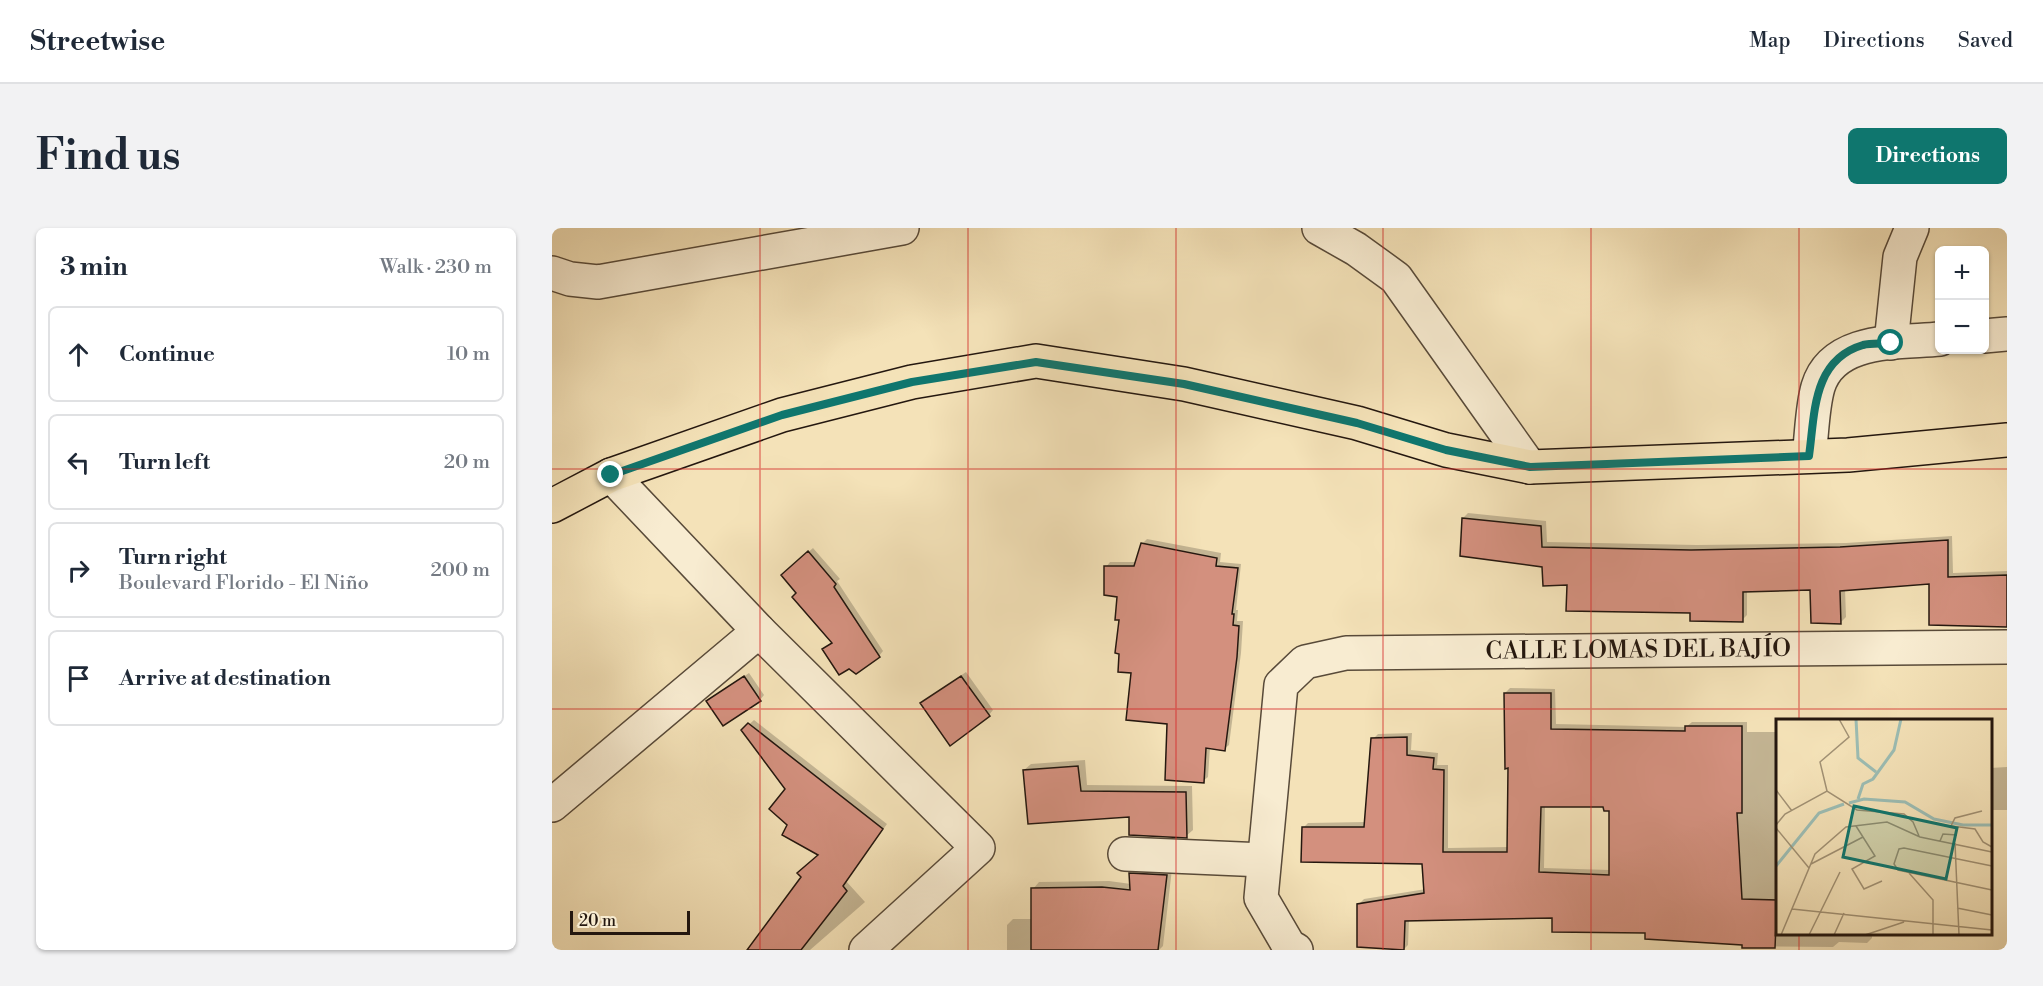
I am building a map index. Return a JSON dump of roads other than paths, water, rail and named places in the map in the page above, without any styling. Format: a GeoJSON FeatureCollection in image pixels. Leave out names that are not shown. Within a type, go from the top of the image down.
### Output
{"type":"FeatureCollection","features":[{"type":"Feature","properties":{"kind":"main road"},"geometry":{"type":"LineString","coordinates":[[552,506],[611,475],[782,415],[912,382],[1036,362],[1184,384],[1357,423],[1446,450],[1530,467],[1809,456],[2007,440]]}},
{"type":"Feature","properties":{"kind":"street"},"geometry":{"type":"LineString","coordinates":[[552,273],[570,279],[598,282],[902,228]]}},
{"type":"Feature","properties":{"kind":"street"},"geometry":{"type":"LineString","coordinates":[[1319,228],[1356,249],[1396,278],[1530,467]]}},
{"type":"Feature","properties":{"kind":"street"},"geometry":{"type":"LineString","coordinates":[[1891,343],[1900,257],[1912,228]]}},
{"type":"Feature","properties":{"kind":"street"},"geometry":{"type":"LineString","coordinates":[[1989,336],[2007,334]]}},
{"type":"Feature","properties":{"kind":"street"},"geometry":{"type":"LineString","coordinates":[[1809,456],[1819,385],[1837,358],[1863,345],[1935,339]]}},
{"type":"Feature","properties":{"kind":"street"},"geometry":{"type":"LineString","coordinates":[[611,475],[759,631],[978,848],[866,950]]}},
{"type":"Feature","properties":{"kind":"street"},"geometry":{"type":"LineString","coordinates":[[552,805],[759,631]]}},
{"type":"Feature","properties":{"kind":"street","name":"CALLE LOMAS DEL BAJÍO"},"geometry":{"type":"LineString","coordinates":[[1264,860],[1281,685],[1305,662],[1346,653],[2007,647]]}},
{"type":"Feature","properties":{"kind":"street"},"geometry":{"type":"LineString","coordinates":[[1125,854],[1264,860],[1261,898],[1289,946],[1296,950]]}}]}
